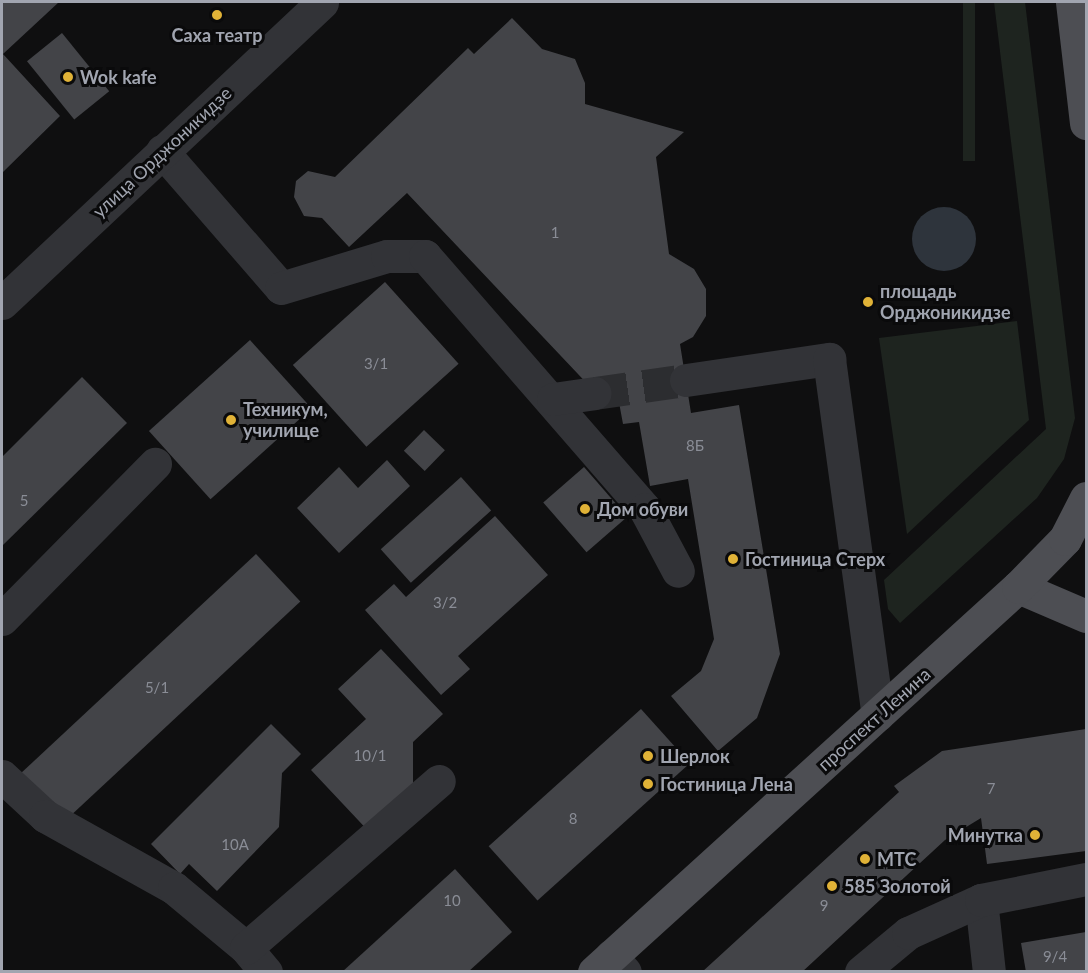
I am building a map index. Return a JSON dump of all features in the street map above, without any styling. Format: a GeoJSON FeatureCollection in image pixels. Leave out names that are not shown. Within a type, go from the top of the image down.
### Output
{"type":"FeatureCollection","features":[{"type":"Feature","properties":{"kind":"main road"},"geometry":{"type":"LineString","coordinates":[[1072,2],[1086,123]]}},
{"type":"Feature","properties":{"kind":"main road","name":"проспект Ленина"},"geometry":{"type":"LineString","coordinates":[[610,966],[1018,587],[1065,539],[1086,498]]}},
{"type":"Feature","properties":{"kind":"main road"},"geometry":{"type":"LineString","coordinates":[[1018,587],[1086,616]]}},
{"type":"Feature","properties":{"kind":"street","name":"улица Орджоникидзе"},"geometry":{"type":"LineString","coordinates":[[2,303],[322,2]]}},
{"type":"Feature","properties":{"kind":"street"},"geometry":{"type":"LineString","coordinates":[[162,151],[281,288],[387,256],[425,256],[553,399],[645,509],[678,571]]}},
{"type":"Feature","properties":{"kind":"street"},"geometry":{"type":"LineString","coordinates":[[686,380],[829,359],[878,715]]}},
{"type":"Feature","properties":{"kind":"street"},"geometry":{"type":"LineString","coordinates":[[553,399],[595,393]]}},
{"type":"Feature","properties":{"kind":"street"},"geometry":{"type":"LineString","coordinates":[[2,619],[155,464]]}},
{"type":"Feature","properties":{"kind":"street"},"geometry":{"type":"LineString","coordinates":[[2,776],[45,816],[174,888],[256,960],[439,782]]}},
{"type":"Feature","properties":{"kind":"street"},"geometry":{"type":"LineString","coordinates":[[861,972],[908,933],[981,900],[1086,879]]}},
{"type":"Feature","properties":{"kind":"street"},"geometry":{"type":"LineString","coordinates":[[981,900],[988,972]]}},
{"type":"Feature","properties":{"kind":"shaded area"},"geometry":{"type":"Polygon","coordinates":[[[963,2],[975,2],[975,161],[963,161],[963,2]]]}},
{"type":"Feature","properties":{"kind":"shaded area"},"geometry":{"type":"Polygon","coordinates":[[[994,2],[1025,2],[1075,418],[1064,459],[1037,498],[900,623],[888,609],[884,580],[1046,429],[994,2]]]}},
{"type":"Feature","properties":{"kind":"shaded area"},"geometry":{"type":"Polygon","coordinates":[[[938,207],[950,207],[967,216],[974,227],[976,239],[974,251],[967,262],[950,271],[938,271],[926,266],[917,257],[912,245],[912,233],[917,221],[926,212],[938,207]]]}},
{"type":"Feature","properties":{"kind":"shaded area"},"geometry":{"type":"Polygon","coordinates":[[[1017,321],[1029,420],[907,534],[879,338],[1017,321]]]}},
{"type":"Feature","properties":{"kind":"building"},"geometry":{"type":"Polygon","coordinates":[[[2,2],[59,2],[3,54],[60,116],[2,173],[2,2]]]}},
{"type":"Feature","properties":{"kind":"building"},"geometry":{"type":"Polygon","coordinates":[[[512,18],[542,49],[575,59],[585,83],[585,104],[684,132],[656,157],[669,254],[694,269],[706,289],[706,316],[693,337],[680,344],[691,413],[739,405],[780,654],[757,718],[718,751],[671,696],[701,671],[714,639],[688,479],[650,486],[639,422],[623,424],[618,397],[596,401],[595,392],[407,193],[349,247],[322,218],[304,216],[294,197],[296,181],[308,171],[335,177],[468,48],[474,54],[512,18]]]}},
{"type":"Feature","properties":{"kind":"building","name":"Wok kafe"},"geometry":{"type":"Polygon","coordinates":[[[62,33],[109,91],[74,120],[27,61],[62,33]]]}},
{"type":"Feature","properties":{"kind":"building"},"geometry":{"type":"Polygon","coordinates":[[[385,282],[459,364],[366,447],[293,365],[385,282]]]}},
{"type":"Feature","properties":{"kind":"building","name":"Техникум, училище"},"geometry":{"type":"Polygon","coordinates":[[[250,340],[312,408],[210,499],[149,431],[250,340]]]}},
{"type":"Feature","properties":{"kind":"building"},"geometry":{"type":"Polygon","coordinates":[[[82,377],[127,423],[2,546],[2,457],[82,377]]]}},
{"type":"Feature","properties":{"kind":"building"},"geometry":{"type":"Polygon","coordinates":[[[424,430],[445,450],[425,471],[404,451],[424,430]]]}},
{"type":"Feature","properties":{"kind":"building"},"geometry":{"type":"Polygon","coordinates":[[[387,460],[410,486],[339,553],[297,508],[339,467],[358,488],[387,460]]]}},
{"type":"Feature","properties":{"kind":"building","name":"Дом обуви"},"geometry":{"type":"Polygon","coordinates":[[[584,467],[627,517],[587,552],[543,502],[584,467]]]}},
{"type":"Feature","properties":{"kind":"building"},"geometry":{"type":"Polygon","coordinates":[[[461,477],[491,510],[411,583],[381,549],[461,477]]]}},
{"type":"Feature","properties":{"kind":"building"},"geometry":{"type":"Polygon","coordinates":[[[495,516],[548,575],[458,656],[470,669],[441,695],[365,610],[394,584],[406,597],[495,516]]]}},
{"type":"Feature","properties":{"kind":"building"},"geometry":{"type":"Polygon","coordinates":[[[256,554],[300,602],[62,824],[18,776],[256,554]]]}},
{"type":"Feature","properties":{"kind":"building"},"geometry":{"type":"Polygon","coordinates":[[[381,649],[443,714],[413,742],[413,800],[374,837],[311,770],[366,719],[338,689],[381,649]]]}},
{"type":"Feature","properties":{"kind":"building"},"geometry":{"type":"Polygon","coordinates":[[[641,709],[690,763],[538,900],[489,846],[641,709]]]}},
{"type":"Feature","properties":{"kind":"building"},"geometry":{"type":"Polygon","coordinates":[[[271,724],[301,754],[282,773],[279,827],[217,891],[189,864],[180,874],[151,844],[271,724]]]}},
{"type":"Feature","properties":{"kind":"building"},"geometry":{"type":"Polygon","coordinates":[[[1086,729],[1086,851],[987,864],[981,818],[945,840],[802,972],[702,972],[899,792],[894,786],[942,751],[1086,729]]]}},
{"type":"Feature","properties":{"kind":"building"},"geometry":{"type":"Polygon","coordinates":[[[455,869],[512,932],[468,972],[342,972],[455,869]]]}},
{"type":"Feature","properties":{"kind":"building"},"geometry":{"type":"Polygon","coordinates":[[[1086,932],[1086,972],[1026,972],[1021,943],[1086,932]]]}},
{"type":"Feature","properties":{"kind":"tunnel"},"geometry":{"type":"LineString","coordinates":[[595,393],[686,380]]}},
{"type":"Feature","properties":{"kind":"place","name":"Саха театр"},"geometry":{"type":"Point","coordinates":[217,15]}},
{"type":"Feature","properties":{"kind":"place","name":"Wok kafe"},"geometry":{"type":"Point","coordinates":[68,77]}},
{"type":"Feature","properties":{"kind":"place","name":"площадь Орджоникидзе"},"geometry":{"type":"Point","coordinates":[868,302]}},
{"type":"Feature","properties":{"kind":"place","name":"Техникум, училище"},"geometry":{"type":"Point","coordinates":[231,420]}},
{"type":"Feature","properties":{"kind":"place","name":"Дом обуви"},"geometry":{"type":"Point","coordinates":[585,509]}},
{"type":"Feature","properties":{"kind":"place","name":"Гостиница Стерх"},"geometry":{"type":"Point","coordinates":[733,559]}},
{"type":"Feature","properties":{"kind":"place","name":"Шерлок"},"geometry":{"type":"Point","coordinates":[648,756]}},
{"type":"Feature","properties":{"kind":"place","name":"Гостиница Лена"},"geometry":{"type":"Point","coordinates":[648,784]}},
{"type":"Feature","properties":{"kind":"place","name":"Минутка"},"geometry":{"type":"Point","coordinates":[1035,835]}},
{"type":"Feature","properties":{"kind":"place","name":"МТС"},"geometry":{"type":"Point","coordinates":[865,859]}},
{"type":"Feature","properties":{"kind":"place","name":"585 Золотой"},"geometry":{"type":"Point","coordinates":[832,886]}}]}
